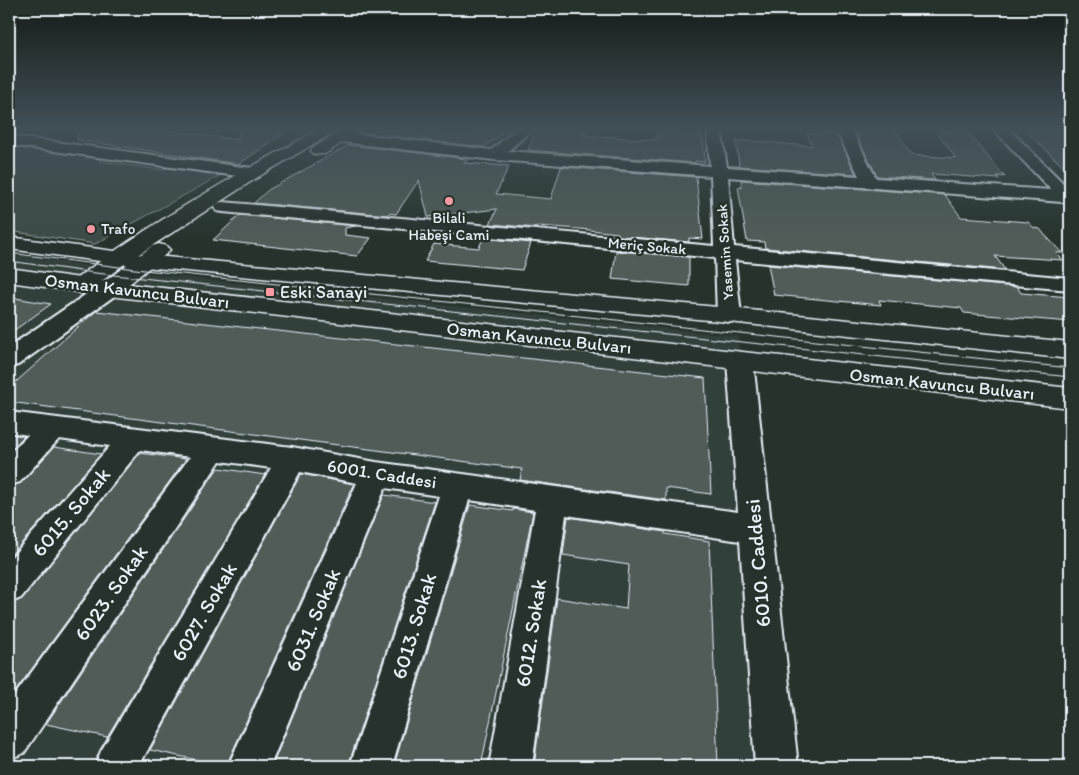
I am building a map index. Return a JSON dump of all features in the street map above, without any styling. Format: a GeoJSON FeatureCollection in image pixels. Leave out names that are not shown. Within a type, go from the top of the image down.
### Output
{"type":"FeatureCollection","features":[{"type":"Feature","properties":{"kind":"main road"},"geometry":{"type":"LineString","coordinates":[[81,286],[119,257],[252,173],[269,165]]}},
{"type":"Feature","properties":{"kind":"main road"},"geometry":{"type":"LineString","coordinates":[[109,289],[144,261],[223,207],[290,165]]}},
{"type":"Feature","properties":{"kind":"main road","name":"Osman Kavuncu Bulvarı"},"geometry":{"type":"LineString","coordinates":[[9,243],[144,261],[729,315],[1070,351]]}},
{"type":"Feature","properties":{"kind":"main road","name":"Osman Kavuncu Bulvarı"},"geometry":{"type":"LineString","coordinates":[[9,275],[81,286],[1070,398]]}},
{"type":"Feature","properties":{"kind":"street"},"geometry":{"type":"LineString","coordinates":[[194,165],[252,173]]}},
{"type":"Feature","properties":{"kind":"street"},"geometry":{"type":"LineString","coordinates":[[637,165],[1069,198]]}},
{"type":"Feature","properties":{"kind":"street","name":"Yasemin Sokak"},"geometry":{"type":"LineString","coordinates":[[718,165],[729,315]]}},
{"type":"Feature","properties":{"kind":"street"},"geometry":{"type":"LineString","coordinates":[[861,165],[870,182]]}},
{"type":"Feature","properties":{"kind":"street"},"geometry":{"type":"LineString","coordinates":[[1036,165],[1069,198]]}},
{"type":"Feature","properties":{"kind":"street","name":"Meriç Sokak"},"geometry":{"type":"LineString","coordinates":[[223,207],[1070,284]]}},
{"type":"Feature","properties":{"kind":"street"},"geometry":{"type":"LineString","coordinates":[[9,358],[81,286]]}},
{"type":"Feature","properties":{"kind":"street"},"geometry":{"type":"LineString","coordinates":[[9,358],[109,289]]}},
{"type":"Feature","properties":{"kind":"street","name":"6010. Caddesi"},"geometry":{"type":"LineString","coordinates":[[740,361],[777,766]]}},
{"type":"Feature","properties":{"kind":"street","name":"6001. Caddesi"},"geometry":{"type":"LineString","coordinates":[[9,422],[292,459],[376,474],[755,529]]}},
{"type":"Feature","properties":{"kind":"street"},"geometry":{"type":"LineString","coordinates":[[9,473],[53,428]]}},
{"type":"Feature","properties":{"kind":"street","name":"6015. Sokak"},"geometry":{"type":"LineString","coordinates":[[9,586],[134,438]]}},
{"type":"Feature","properties":{"kind":"street","name":"6023. Sokak"},"geometry":{"type":"LineString","coordinates":[[9,738],[214,448]]}},
{"type":"Feature","properties":{"kind":"street","name":"6027. Sokak"},"geometry":{"type":"LineString","coordinates":[[116,766],[292,459]]}},
{"type":"Feature","properties":{"kind":"street","name":"6031. Sokak"},"geometry":{"type":"LineString","coordinates":[[250,766],[376,474]]}},
{"type":"Feature","properties":{"kind":"street","name":"6013. Sokak"},"geometry":{"type":"LineString","coordinates":[[371,766],[458,486]]}},
{"type":"Feature","properties":{"kind":"street","name":"6012. Sokak"},"geometry":{"type":"LineString","coordinates":[[510,766],[552,500]]}},
{"type":"Feature","properties":{"kind":"shaded area"},"geometry":{"type":"Polygon","coordinates":[[[9,165],[128,165],[162,170],[174,165],[220,171],[223,174],[95,244],[9,231],[9,165]]]}},
{"type":"Feature","properties":{"kind":"shaded area","name":"Eski Sanayi"},"geometry":{"type":"Polygon","coordinates":[[[9,254],[117,270],[738,336],[777,766],[9,766],[9,254]]]}},
{"type":"Feature","properties":{"kind":"building"},"geometry":{"type":"Polygon","coordinates":[[[313,165],[509,166],[496,194],[551,199],[561,167],[696,177],[703,239],[689,238],[689,242],[618,236],[618,233],[580,229],[490,224],[497,209],[428,217],[419,180],[396,214],[389,213],[388,215],[254,203],[268,190],[313,165]]]}},
{"type":"Feature","properties":{"kind":"building"},"geometry":{"type":"Polygon","coordinates":[[[852,165],[856,174],[739,166],[852,165]]]}},
{"type":"Feature","properties":{"kind":"building"},"geometry":{"type":"Polygon","coordinates":[[[872,165],[995,165],[1005,177],[997,176],[999,179],[931,174],[935,180],[877,176],[872,165]]]}},
{"type":"Feature","properties":{"kind":"building"},"geometry":{"type":"Polygon","coordinates":[[[1062,165],[1070,165],[1070,173],[1062,165]]]}},
{"type":"Feature","properties":{"kind":"building"},"geometry":{"type":"Polygon","coordinates":[[[741,180],[945,195],[961,217],[1028,222],[1034,228],[1040,229],[1062,253],[1056,253],[1063,260],[995,256],[1005,270],[765,248],[764,242],[747,241],[738,187],[742,188],[741,180]]]}},
{"type":"Feature","properties":{"kind":"building"},"geometry":{"type":"Polygon","coordinates":[[[240,215],[356,226],[345,228],[345,235],[371,238],[357,256],[213,240],[240,215]]]}},
{"type":"Feature","properties":{"kind":"building"},"geometry":{"type":"Polygon","coordinates":[[[483,238],[531,243],[522,270],[425,261],[434,244],[479,248],[483,238]]]}},
{"type":"Feature","properties":{"kind":"building"},"geometry":{"type":"Polygon","coordinates":[[[616,251],[689,257],[689,286],[612,279],[616,251]]]}},
{"type":"Feature","properties":{"kind":"building"},"geometry":{"type":"Polygon","coordinates":[[[768,265],[1017,287],[1021,293],[1070,297],[1070,322],[964,313],[961,308],[879,300],[881,305],[774,295],[768,265]]]}},
{"type":"Feature","properties":{"kind":"building"},"geometry":{"type":"Polygon","coordinates":[[[9,297],[51,304],[9,334],[9,297]]]}},
{"type":"Feature","properties":{"kind":"building"},"geometry":{"type":"Polygon","coordinates":[[[96,311],[705,378],[711,494],[666,488],[666,500],[520,480],[522,469],[9,402],[9,388],[96,311]]]}},
{"type":"Feature","properties":{"kind":"building"},"geometry":{"type":"Polygon","coordinates":[[[9,434],[24,436],[9,452],[9,434]]]}},
{"type":"Feature","properties":{"kind":"building"},"geometry":{"type":"Polygon","coordinates":[[[54,447],[101,454],[9,557],[9,487],[21,483],[54,447]]]}},
{"type":"Feature","properties":{"kind":"building"},"geometry":{"type":"Polygon","coordinates":[[[140,453],[186,459],[9,700],[9,605],[22,599],[140,453]]]}},
{"type":"Feature","properties":{"kind":"building"},"geometry":{"type":"Polygon","coordinates":[[[218,468],[265,475],[107,737],[46,724],[218,468]]]}},
{"type":"Feature","properties":{"kind":"building"},"geometry":{"type":"Polygon","coordinates":[[[301,474],[354,484],[226,766],[150,750],[301,474]]]}},
{"type":"Feature","properties":{"kind":"building"},"geometry":{"type":"Polygon","coordinates":[[[384,495],[435,502],[348,766],[272,766],[384,495]]]}},
{"type":"Feature","properties":{"kind":"building"},"geometry":{"type":"Polygon","coordinates":[[[470,505],[533,512],[481,766],[394,766],[470,505]]]}},
{"type":"Feature","properties":{"kind":"building"},"geometry":{"type":"Polygon","coordinates":[[[568,517],[709,541],[718,766],[534,766],[557,598],[626,609],[629,565],[563,555],[568,517]]]}},
{"type":"Feature","properties":{"kind":"tram line"},"geometry":{"type":"LineString","coordinates":[[9,253],[135,269],[1070,368]]}},
{"type":"Feature","properties":{"kind":"tram line"},"geometry":{"type":"LineString","coordinates":[[9,261],[95,273],[1070,377]]}},
{"type":"Feature","properties":{"kind":"place","name":"Bilali Habeşi Cami"},"geometry":{"type":"Point","coordinates":[449,201]}},
{"type":"Feature","properties":{"kind":"place","name":"Trafo"},"geometry":{"type":"Point","coordinates":[91,229]}},
{"type":"Feature","properties":{"kind":"place","name":"Eski Sanayi"},"geometry":{"type":"Point","coordinates":[270,292]}}]}
